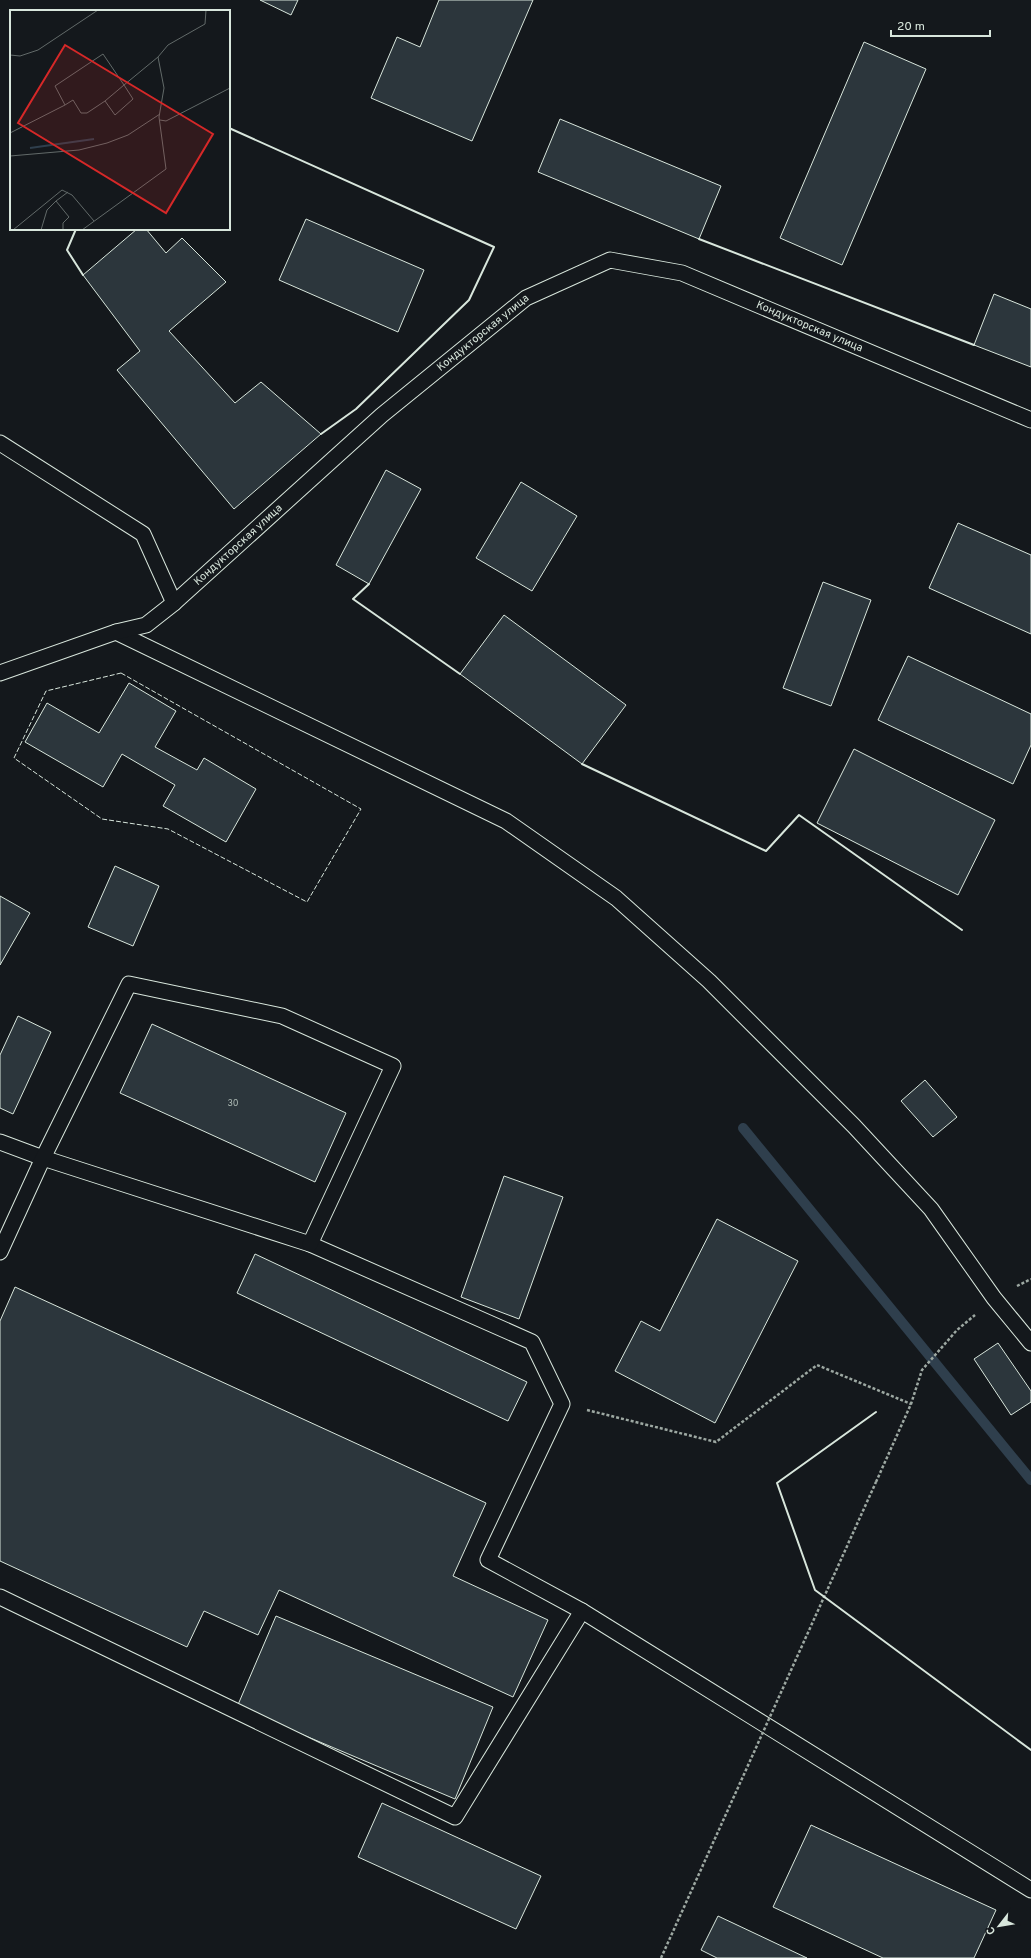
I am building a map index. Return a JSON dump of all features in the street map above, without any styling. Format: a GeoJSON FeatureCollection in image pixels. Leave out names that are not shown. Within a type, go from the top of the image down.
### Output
{"type":"FeatureCollection","features":[{"type":"Feature","properties":{"kind":"lane","name":"Кондукторская улица"},"geometry":{"type":"LineString","coordinates":[[0,673],[116,632],[146,625],[174,603],[382,415],[526,298],[610,260],[682,272],[1031,420]]}},
{"type":"Feature","properties":{"kind":"lane"},"geometry":{"type":"LineString","coordinates":[[0,443],[143,534],[174,603]]}},
{"type":"Feature","properties":{"kind":"lane"},"geometry":{"type":"LineString","coordinates":[[116,632],[506,821],[616,898],[709,981],[864,1137],[931,1209],[994,1298],[1031,1343]]}},
{"type":"Feature","properties":{"kind":"lane"},"geometry":{"type":"LineString","coordinates":[[0,1252],[43,1158],[129,984],[282,1016],[393,1066],[310,1244]]}},
{"type":"Feature","properties":{"kind":"lane"},"geometry":{"type":"LineString","coordinates":[[0,1142],[43,1158],[310,1244],[532,1342],[562,1404],[488,1560],[582,1611],[1031,1890]]}},
{"type":"Feature","properties":{"kind":"lane"},"geometry":{"type":"LineString","coordinates":[[0,1597],[455,1817],[582,1611]]}},
{"type":"Feature","properties":{"kind":"path"},"geometry":{"type":"LineString","coordinates":[[661,1958],[911,1404],[922,1370],[957,1330]]}},
{"type":"Feature","properties":{"kind":"path"},"geometry":{"type":"LineString","coordinates":[[562,1404],[716,1442],[818,1365],[911,1404]]}},
{"type":"Feature","properties":{"kind":"building"},"geometry":{"type":"Polygon","coordinates":[[[260,0],[298,0],[291,15],[260,0]]]}},
{"type":"Feature","properties":{"kind":"building"},"geometry":{"type":"Polygon","coordinates":[[[439,0],[533,0],[472,141],[371,98],[397,37],[420,47],[439,0]]]}},
{"type":"Feature","properties":{"kind":"building"},"geometry":{"type":"Polygon","coordinates":[[[864,42],[926,69],[842,265],[780,238],[864,42]]]}},
{"type":"Feature","properties":{"kind":"building"},"geometry":{"type":"Polygon","coordinates":[[[560,119],[721,186],[699,239],[538,172],[560,119]]]}},
{"type":"Feature","properties":{"kind":"building"},"geometry":{"type":"Polygon","coordinates":[[[306,219],[424,270],[398,332],[279,280],[306,219]]]}},
{"type":"Feature","properties":{"kind":"building"},"geometry":{"type":"Polygon","coordinates":[[[136,230],[147,230],[166,253],[182,238],[226,282],[169,331],[235,403],[261,382],[321,434],[234,509],[117,370],[140,351],[83,275],[136,230]]]}},
{"type":"Feature","properties":{"kind":"building"},"geometry":{"type":"Polygon","coordinates":[[[994,294],[1031,309],[1031,367],[974,345],[994,294]]]}},
{"type":"Feature","properties":{"kind":"building"},"geometry":{"type":"Polygon","coordinates":[[[386,470],[421,489],[369,584],[336,565],[386,470]]]}},
{"type":"Feature","properties":{"kind":"building"},"geometry":{"type":"Polygon","coordinates":[[[521,482],[577,516],[532,591],[476,558],[521,482]]]}},
{"type":"Feature","properties":{"kind":"building"},"geometry":{"type":"Polygon","coordinates":[[[958,523],[1031,555],[1031,634],[929,588],[958,523]]]}},
{"type":"Feature","properties":{"kind":"building"},"geometry":{"type":"Polygon","coordinates":[[[823,582],[871,600],[831,706],[783,688],[823,582]]]}},
{"type":"Feature","properties":{"kind":"building"},"geometry":{"type":"Polygon","coordinates":[[[504,615],[626,705],[582,764],[460,674],[504,615]]]}},
{"type":"Feature","properties":{"kind":"building"},"geometry":{"type":"Polygon","coordinates":[[[908,656],[1031,714],[1031,745],[1013,784],[878,720],[908,656]]]}},
{"type":"Feature","properties":{"kind":"building"},"geometry":{"type":"Polygon","coordinates":[[[129,683],[176,711],[155,747],[197,770],[204,758],[256,789],[226,842],[163,806],[175,785],[122,754],[103,787],[25,742],[47,703],[99,733],[129,683]]]}},
{"type":"Feature","properties":{"kind":"building"},"geometry":{"type":"Polygon","coordinates":[[[854,749],[995,820],[958,895],[817,823],[854,749]]]}},
{"type":"Feature","properties":{"kind":"building"},"geometry":{"type":"Polygon","coordinates":[[[115,866],[159,886],[133,946],[88,927],[115,866]]]}},
{"type":"Feature","properties":{"kind":"building"},"geometry":{"type":"Polygon","coordinates":[[[0,896],[30,913],[0,965],[0,896]]]}},
{"type":"Feature","properties":{"kind":"building"},"geometry":{"type":"Polygon","coordinates":[[[18,1016],[51,1032],[13,1114],[0,1108],[0,1055],[18,1016]]]}},
{"type":"Feature","properties":{"kind":"building"},"geometry":{"type":"Polygon","coordinates":[[[152,1024],[346,1113],[315,1182],[120,1093],[152,1024]]]}},
{"type":"Feature","properties":{"kind":"building"},"geometry":{"type":"Polygon","coordinates":[[[925,1080],[957,1117],[933,1137],[901,1101],[925,1080]]]}},
{"type":"Feature","properties":{"kind":"building"},"geometry":{"type":"Polygon","coordinates":[[[504,1176],[563,1197],[519,1319],[461,1297],[504,1176]]]}},
{"type":"Feature","properties":{"kind":"building"},"geometry":{"type":"Polygon","coordinates":[[[717,1219],[798,1261],[715,1423],[615,1371],[641,1321],[660,1331],[717,1219]]]}},
{"type":"Feature","properties":{"kind":"building"},"geometry":{"type":"Polygon","coordinates":[[[255,1254],[527,1382],[508,1421],[237,1293],[255,1254]]]}},
{"type":"Feature","properties":{"kind":"building"},"geometry":{"type":"Polygon","coordinates":[[[15,1287],[486,1503],[453,1576],[548,1620],[513,1697],[279,1590],[258,1635],[204,1611],[187,1647],[0,1561],[0,1321],[15,1287]]]}},
{"type":"Feature","properties":{"kind":"building"},"geometry":{"type":"Polygon","coordinates":[[[998,1343],[1031,1391],[1031,1402],[1011,1415],[974,1359],[998,1343]]]}},
{"type":"Feature","properties":{"kind":"building"},"geometry":{"type":"Polygon","coordinates":[[[276,1616],[493,1707],[455,1799],[237,1707],[276,1616]]]}},
{"type":"Feature","properties":{"kind":"building"},"geometry":{"type":"Polygon","coordinates":[[[382,1803],[541,1876],[516,1929],[358,1857],[382,1803]]]}},
{"type":"Feature","properties":{"kind":"building"},"geometry":{"type":"Polygon","coordinates":[[[811,1825],[996,1910],[974,1958],[883,1958],[773,1907],[811,1825]]]}},
{"type":"Feature","properties":{"kind":"building"},"geometry":{"type":"Polygon","coordinates":[[[718,1916],[807,1958],[717,1958],[701,1950],[718,1916]]]}},
{"type":"Feature","properties":{"kind":"waterway"},"geometry":{"type":"LineString","coordinates":[[743,1128],[1031,1480]]}},
{"type":"Feature","properties":{"kind":"fence"},"geometry":{"type":"LineString","coordinates":[[121,673],[361,809],[307,902],[168,829],[102,819],[14,758],[46,691],[121,673]]}},
{"type":"Feature","properties":{"kind":"wall"},"geometry":{"type":"LineString","coordinates":[[230,128],[494,247],[469,300],[356,409],[321,434]]}},
{"type":"Feature","properties":{"kind":"wall"},"geometry":{"type":"LineString","coordinates":[[76,230],[67,250],[83,275]]}},
{"type":"Feature","properties":{"kind":"wall"},"geometry":{"type":"LineString","coordinates":[[699,239],[974,345]]}},
{"type":"Feature","properties":{"kind":"wall"},"geometry":{"type":"LineString","coordinates":[[369,584],[353,599],[460,674]]}},
{"type":"Feature","properties":{"kind":"wall"},"geometry":{"type":"LineString","coordinates":[[582,764],[766,851],[799,815],[962,930]]}},
{"type":"Feature","properties":{"kind":"wall"},"geometry":{"type":"LineString","coordinates":[[876,1412],[777,1483],[815,1590],[1031,1750]]}}]}
